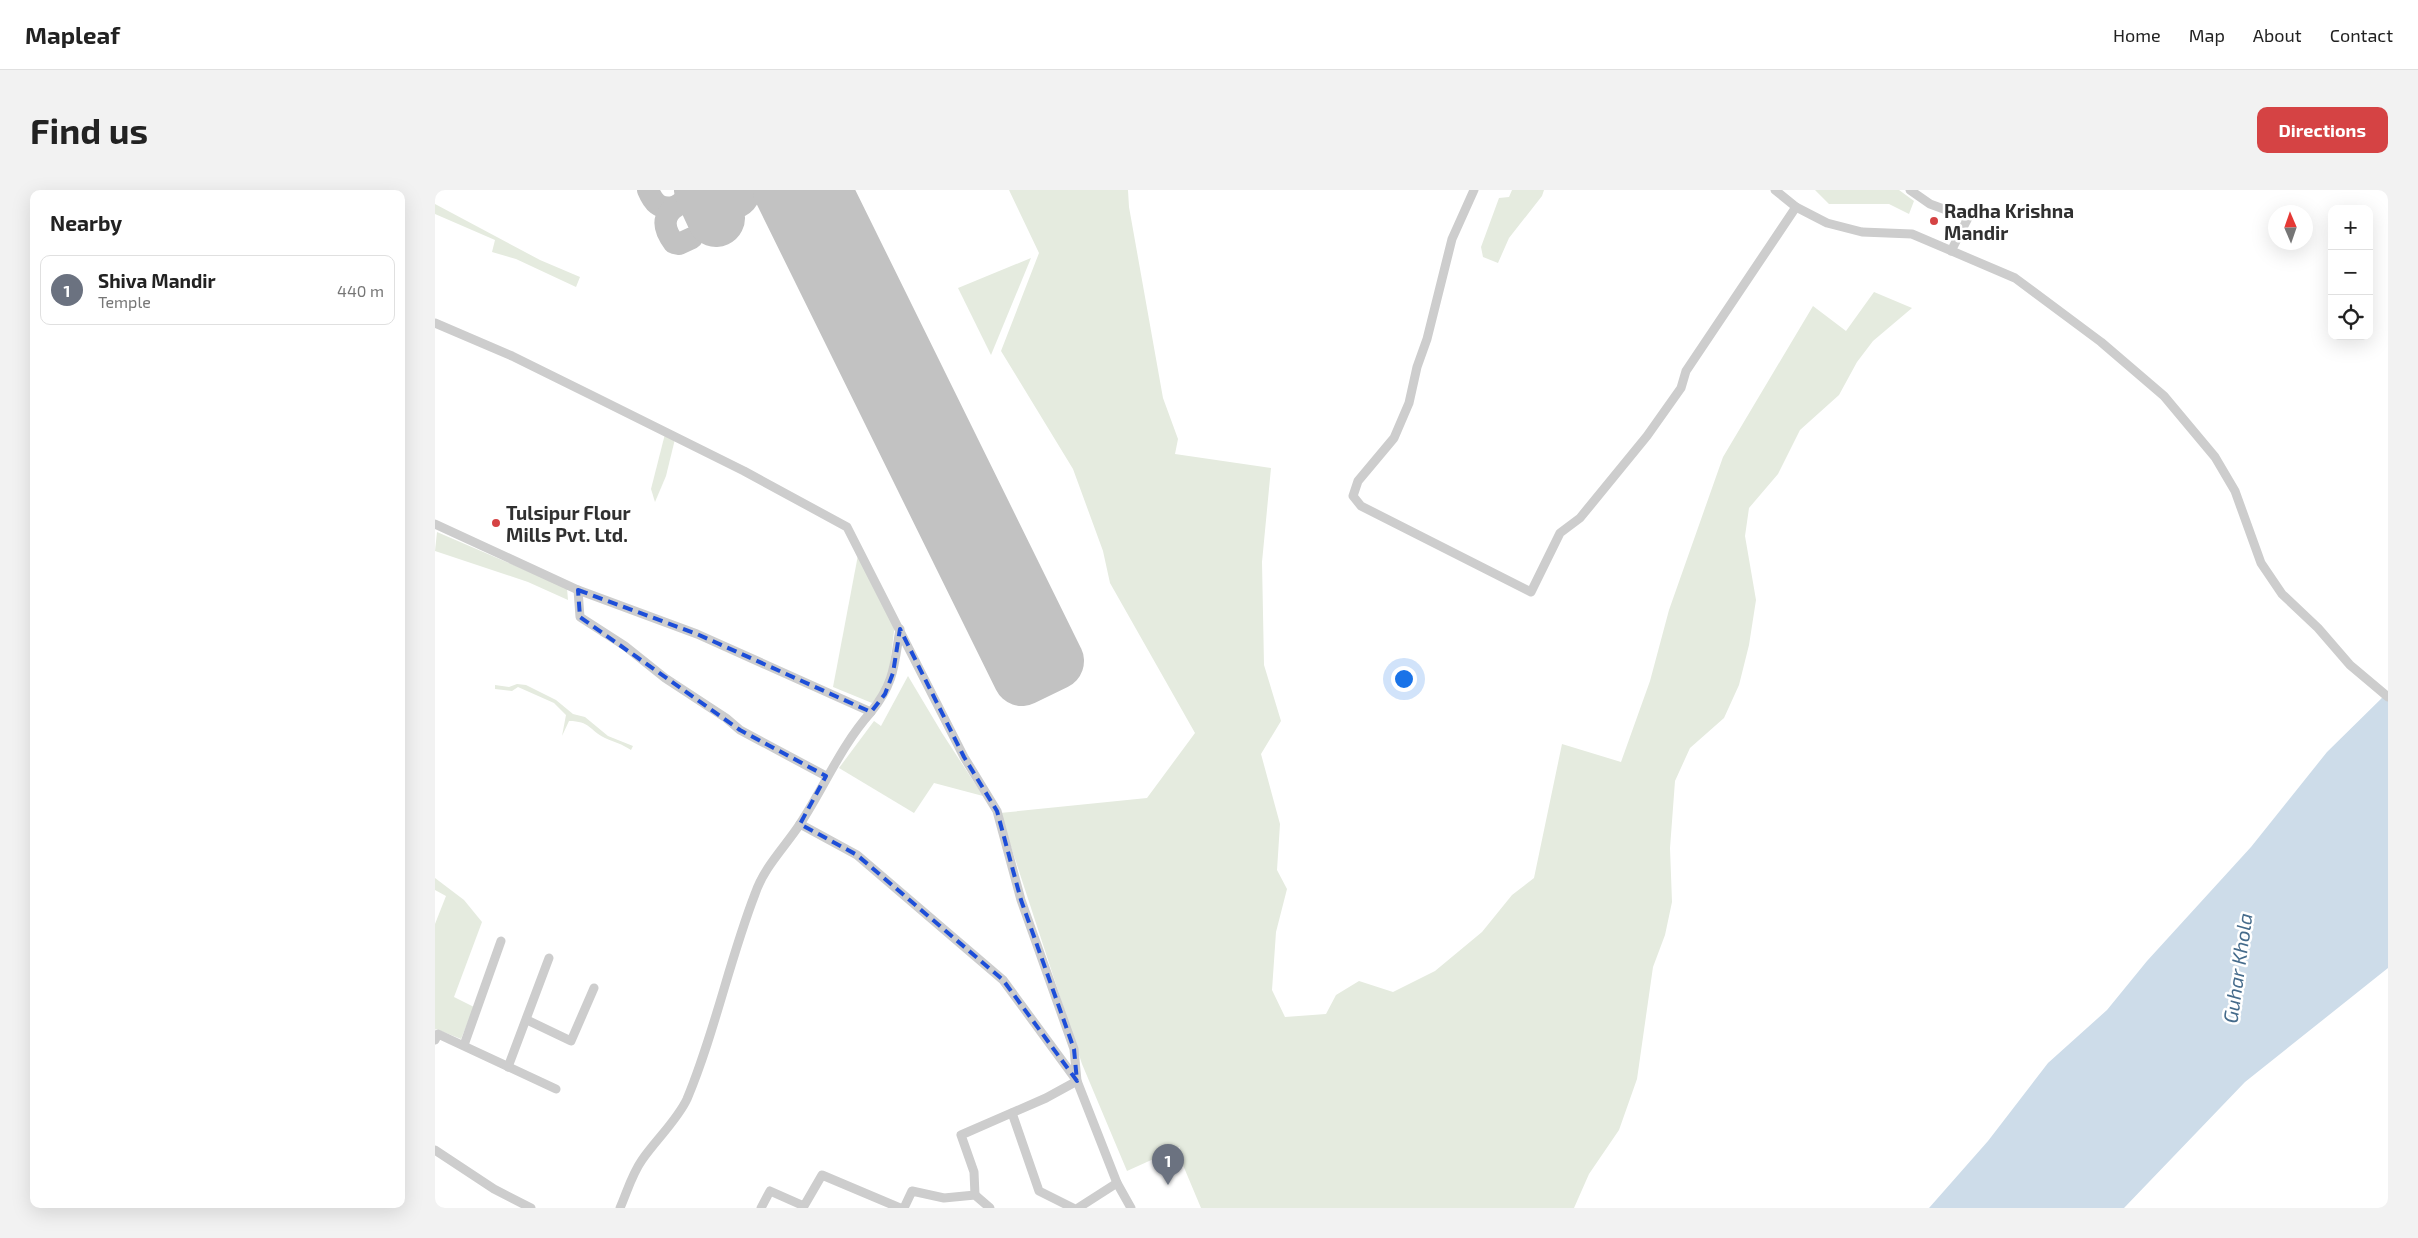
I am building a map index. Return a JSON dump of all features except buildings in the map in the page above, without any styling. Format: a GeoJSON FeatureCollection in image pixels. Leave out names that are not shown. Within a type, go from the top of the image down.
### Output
{"type":"FeatureCollection","features":[{"type":"Feature","properties":{"kind":"street"},"geometry":{"type":"LineString","coordinates":[[1474,190],[1452,239],[1409,403],[1394,438],[1358,481],[1353,496],[1361,506],[1531,592],[1560,533],[1580,518],[1647,436],[1681,388],[1686,371],[1796,207]]}},
{"type":"Feature","properties":{"kind":"street"},"geometry":{"type":"LineString","coordinates":[[1775,190],[1796,207],[1827,223],[1861,232],[1912,234],[2015,278],[2101,342],[2163,396],[2215,457],[2235,491],[2261,563],[2282,594],[2318,628],[2350,665],[2388,698]]}},
{"type":"Feature","properties":{"kind":"street"},"geometry":{"type":"LineString","coordinates":[[1910,190],[1930,204],[1968,218],[1951,251]]}},
{"type":"Feature","properties":{"kind":"street"},"geometry":{"type":"LineString","coordinates":[[435,323],[464,337],[485,343],[581,389],[744,471],[847,527],[964,757],[997,811],[1021,900],[1074,1049],[1077,1081]]}},
{"type":"Feature","properties":{"kind":"street"},"geometry":{"type":"LineString","coordinates":[[435,524],[525,563],[578,590],[697,634],[871,712]]}},
{"type":"Feature","properties":{"kind":"street"},"geometry":{"type":"LineString","coordinates":[[578,590],[580,617],[625,646],[665,678],[726,718],[740,730],[826,776]]}},
{"type":"Feature","properties":{"kind":"street"},"geometry":{"type":"LineString","coordinates":[[619,1208],[641,1162],[686,1102],[711,1037],[728,970],[755,891],[776,855],[800,824],[826,776],[857,727],[885,694],[893,674],[900,628]]}},
{"type":"Feature","properties":{"kind":"street"},"geometry":{"type":"LineString","coordinates":[[800,824],[857,855],[1003,980],[1077,1081],[1117,1183],[1131,1208]]}},
{"type":"Feature","properties":{"kind":"street"},"geometry":{"type":"LineString","coordinates":[[464,1045],[501,941]]}},
{"type":"Feature","properties":{"kind":"street"},"geometry":{"type":"LineString","coordinates":[[508,1067],[549,958]]}},
{"type":"Feature","properties":{"kind":"street"},"geometry":{"type":"LineString","coordinates":[[527,1020],[571,1041],[595,988]]}},
{"type":"Feature","properties":{"kind":"street"},"geometry":{"type":"LineString","coordinates":[[435,1040],[438,1034],[556,1089]]}},
{"type":"Feature","properties":{"kind":"street"},"geometry":{"type":"LineString","coordinates":[[990,1208],[975,1194],[974,1172],[961,1135],[1012,1113],[1077,1081]]}},
{"type":"Feature","properties":{"kind":"street"},"geometry":{"type":"LineString","coordinates":[[1012,1113],[1039,1192],[1073,1208]]}},
{"type":"Feature","properties":{"kind":"street"},"geometry":{"type":"LineString","coordinates":[[435,1150],[494,1189],[531,1208]]}},
{"type":"Feature","properties":{"kind":"street"},"geometry":{"type":"LineString","coordinates":[[761,1208],[769,1191],[804,1206],[822,1175],[902,1208],[912,1191],[943,1198],[975,1194]]}},
{"type":"Feature","properties":{"kind":"street"},"geometry":{"type":"LineString","coordinates":[[1077,1208],[1117,1183]]}},
{"type":"Feature","properties":{"kind":"highlighted area"},"geometry":{"type":"Polygon","coordinates":[[[578,590],[697,634],[871,712],[885,694],[893,673],[900,629],[964,757],[997,811],[1021,900],[1074,1049],[1077,1081],[1003,980],[857,855],[800,824],[826,776],[740,730],[580,617],[578,590]]]}},
{"type":"Feature","properties":{"kind":"shaded area"},"geometry":{"type":"Polygon","coordinates":[[[1009,190],[1128,190],[1129,207],[1163,398],[1178,439],[1175,454],[1271,468],[1262,562],[1264,665],[1281,721],[1261,754],[1280,824],[1277,870],[1287,889],[1276,932],[1272,990],[1285,1017],[1326,1014],[1336,995],[1359,981],[1393,992],[1435,971],[1482,932],[1512,895],[1534,878],[1562,744],[1621,762],[1650,681],[1669,610],[1723,457],[1813,306],[1846,331],[1874,292],[1912,308],[1873,341],[1857,362],[1839,395],[1800,430],[1778,474],[1749,508],[1745,536],[1756,600],[1749,645],[1739,685],[1724,718],[1690,748],[1675,781],[1670,848],[1672,902],[1665,935],[1653,967],[1637,1079],[1619,1130],[1589,1174],[1574,1208],[1201,1208],[1180,1158],[1180,1147],[1127,1171],[1082,1064],[1000,813],[1147,798],[1195,733],[1110,583],[1103,551],[1073,469],[1001,351],[1039,253],[1009,190]]]}},
{"type":"Feature","properties":{"kind":"shaded area"},"geometry":{"type":"Polygon","coordinates":[[[1512,190],[1544,190],[1542,196],[1509,238],[1498,263],[1483,257],[1481,247],[1499,198],[1509,197],[1512,190]]]}},
{"type":"Feature","properties":{"kind":"shaded area"},"geometry":{"type":"Polygon","coordinates":[[[1815,190],[1899,190],[1914,201],[1909,214],[1889,204],[1829,204],[1815,190]]]}},
{"type":"Feature","properties":{"kind":"shaded area"},"geometry":{"type":"Polygon","coordinates":[[[435,204],[540,260],[580,277],[576,287],[516,259],[492,252],[495,240],[435,214],[435,204]]]}},
{"type":"Feature","properties":{"kind":"shaded area"},"geometry":{"type":"Polygon","coordinates":[[[1031,258],[991,355],[958,288],[1031,258]]]}},
{"type":"Feature","properties":{"kind":"shaded area"},"geometry":{"type":"Polygon","coordinates":[[[665,434],[675,439],[666,476],[655,502],[651,489],[665,434]]]}},
{"type":"Feature","properties":{"kind":"shaded area"},"geometry":{"type":"Polygon","coordinates":[[[437,532],[567,588],[568,600],[528,582],[435,551],[437,532]]]}},
{"type":"Feature","properties":{"kind":"shaded area"},"geometry":{"type":"Polygon","coordinates":[[[858,555],[895,623],[889,673],[881,693],[872,703],[833,687],[858,555]]]}},
{"type":"Feature","properties":{"kind":"shaded area"},"geometry":{"type":"Polygon","coordinates":[[[908,676],[983,796],[934,783],[914,813],[839,768],[874,721],[881,726],[908,676]]]}},
{"type":"Feature","properties":{"kind":"shaded area"},"geometry":{"type":"Polygon","coordinates":[[[517,684],[526,685],[556,700],[573,714],[585,717],[608,736],[633,746],[631,750],[605,738],[585,724],[576,721],[569,721],[562,736],[566,715],[554,703],[518,687],[512,691],[495,689],[495,685],[509,687],[517,684]]]}},
{"type":"Feature","properties":{"kind":"shaded area"},"geometry":{"type":"Polygon","coordinates":[[[435,878],[464,900],[482,922],[454,997],[474,1007],[461,1039],[435,1030],[435,924],[446,896],[435,890],[435,878]]]}},
{"type":"Feature","properties":{"kind":"water","name":"Guhar Khola"},"geometry":{"type":"Polygon","coordinates":[[[2388,692],[2388,968],[2245,1082],[2124,1208],[1929,1208],[1988,1141],[2048,1063],[2107,1010],[2147,961],[2251,847],[2327,752],[2388,692]]]}},
{"type":"Feature","properties":{"kind":"taxiway"},"geometry":{"type":"LineString","coordinates":[[648,190],[657,204],[669,208],[674,207]]}},
{"type":"Feature","properties":{"kind":"taxiway"},"geometry":{"type":"LineString","coordinates":[[692,238],[679,244],[674,243],[667,232],[666,222],[668,215],[681,203],[708,190]]}},
{"type":"Feature","properties":{"kind":"taxiway"},"geometry":{"type":"LineString","coordinates":[[802,190],[825,235]]}},
{"type":"Feature","properties":{"kind":"runway"},"geometry":{"type":"LineString","coordinates":[[703,190],[716,218],[715,213],[718,201],[732,190]]}},
{"type":"Feature","properties":{"kind":"runway"},"geometry":{"type":"LineString","coordinates":[[782,190],[1022,677],[1055,661],[823,190]]}},
{"type":"Feature","properties":{"kind":"place","name":"Radha Krishna Mandir"},"geometry":{"type":"Point","coordinates":[1934,221]}},
{"type":"Feature","properties":{"kind":"place","name":"Tulsipur Flour Mills Pvt. Ltd."},"geometry":{"type":"Point","coordinates":[496,523]}},
{"type":"Feature","properties":{"kind":"place","name":"Shiva Mandir"},"geometry":{"type":"Point","coordinates":[1168,1185]}}]}
